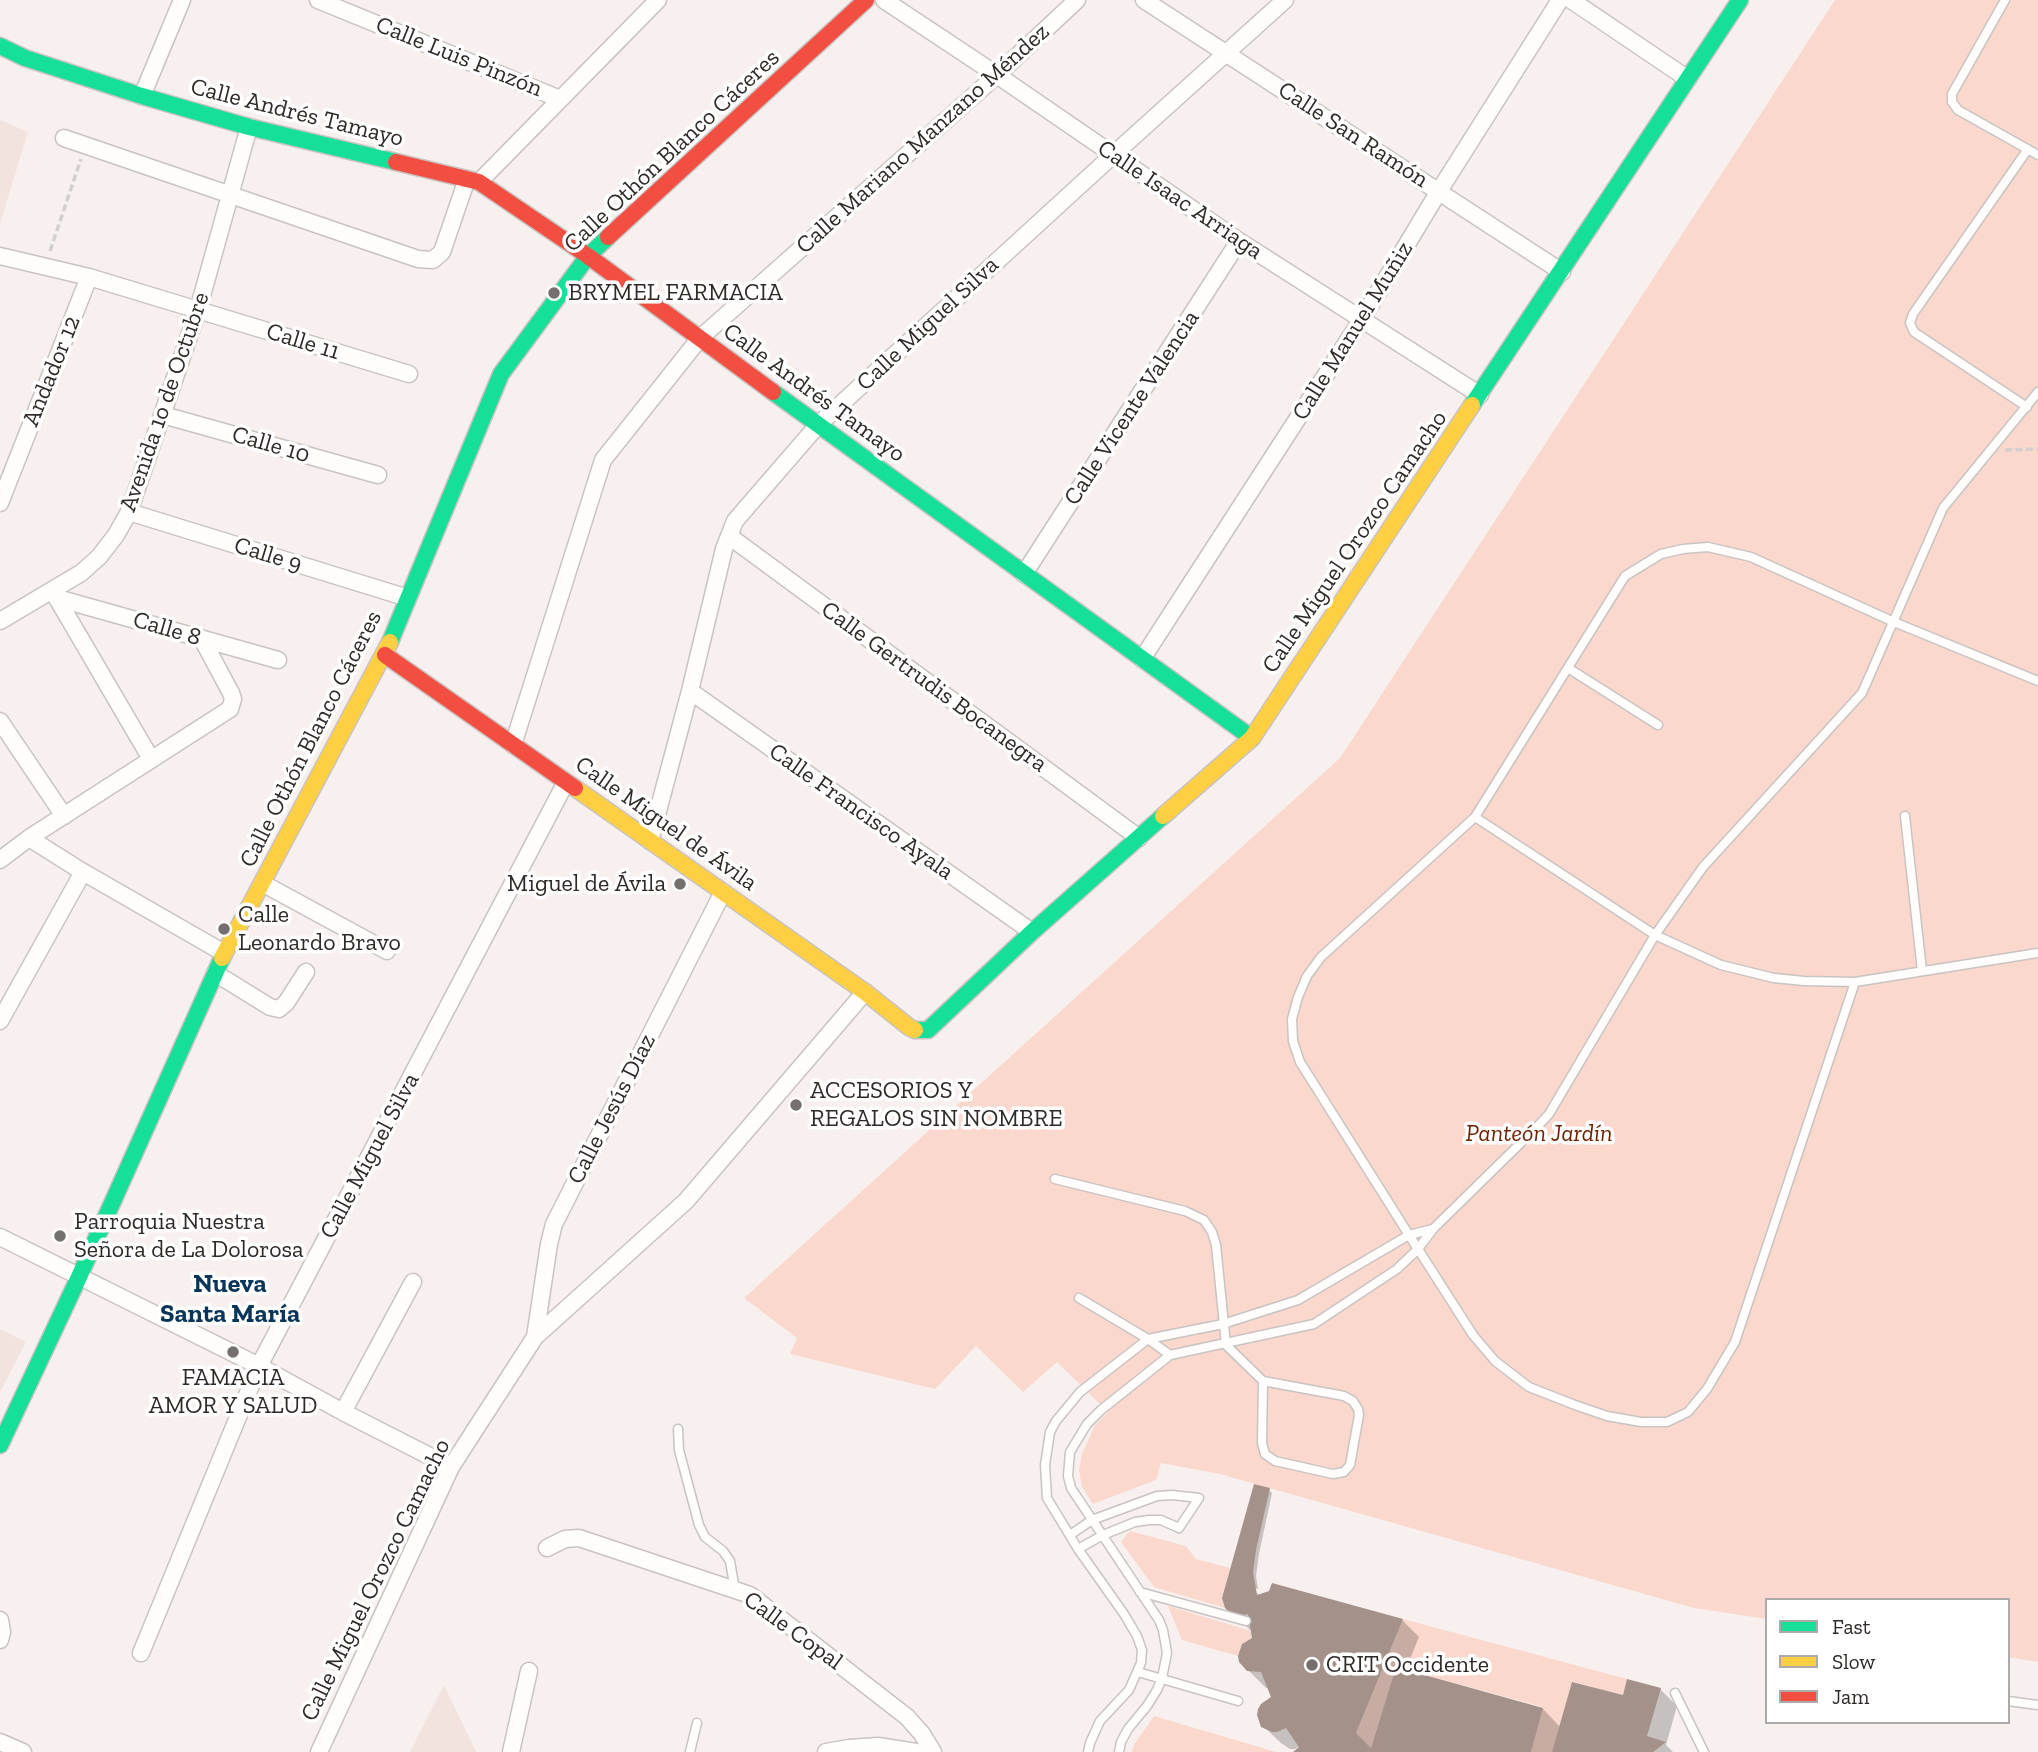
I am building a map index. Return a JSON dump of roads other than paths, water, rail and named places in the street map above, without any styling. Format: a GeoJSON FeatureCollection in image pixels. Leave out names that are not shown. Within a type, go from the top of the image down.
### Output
{"type":"FeatureCollection","features":[{"type":"Feature","properties":{"kind":"street"},"geometry":{"type":"LineString","coordinates":[[142,96],[182,0]]}},
{"type":"Feature","properties":{"kind":"street","name":"Calle Luis Pinzón"},"geometry":{"type":"LineString","coordinates":[[318,0],[561,99]]}},
{"type":"Feature","properties":{"kind":"street"},"geometry":{"type":"LineString","coordinates":[[64,138],[418,259],[433,260],[442,252],[473,180],[561,99],[658,0]]}},
{"type":"Feature","properties":{"kind":"street","name":"Calle Othón Blanco Cáceres"},"geometry":{"type":"LineString","coordinates":[[0,1445],[79,1277],[224,953],[385,655],[501,374],[588,256],[866,0]]}},
{"type":"Feature","properties":{"kind":"street","name":"Calle Isaac Arriaga"},"geometry":{"type":"LineString","coordinates":[[884,0],[1240,241],[1480,396]]}},
{"type":"Feature","properties":{"kind":"street","name":"Calle Mariano Manzano Méndez"},"geometry":{"type":"LineString","coordinates":[[513,745],[603,460],[700,338],[997,75],[1077,0]]}},
{"type":"Feature","properties":{"kind":"street","name":"Calle San Ramón"},"geometry":{"type":"LineString","coordinates":[[1144,0],[1562,272]]}},
{"type":"Feature","properties":{"kind":"street","name":"Calle Miguel Silva"},"geometry":{"type":"LineString","coordinates":[[650,841],[729,536],[735,522],[818,425],[1285,0]]}},
{"type":"Feature","properties":{"kind":"street","name":"Calle Manuel Muñiz"},"geometry":{"type":"LineString","coordinates":[[1142,659],[1362,319],[1560,0]]}},
{"type":"Feature","properties":{"kind":"street"},"geometry":{"type":"LineString","coordinates":[[1571,0],[1689,79]]}},
{"type":"Feature","properties":{"kind":"street","name":"Calle Miguel Orozco Camacho"},"geometry":{"type":"LineString","coordinates":[[920,1031],[933,1027],[1032,932],[1252,738],[1740,0]]}},
{"type":"Feature","properties":{"kind":"street","name":"Calle Andrés Tamayo"},"geometry":{"type":"LineString","coordinates":[[0,46],[24,58],[249,127],[473,180],[588,256],[1252,738]]}},
{"type":"Feature","properties":{"kind":"street","name":"Avenida 1o de Octubre"},"geometry":{"type":"LineString","coordinates":[[0,621],[55,594],[82,573],[116,535],[129,512],[198,310],[249,127]]}},
{"type":"Feature","properties":{"kind":"street","name":"Calle Vicente Valencia"},"geometry":{"type":"LineString","coordinates":[[1024,574],[1240,241]]}},
{"type":"Feature","properties":{"kind":"street","name":"Calle 11"},"geometry":{"type":"LineString","coordinates":[[0,256],[89,277],[409,374]]}},
{"type":"Feature","properties":{"kind":"street","name":"Andador 12"},"geometry":{"type":"LineString","coordinates":[[0,503],[89,277]]}},
{"type":"Feature","properties":{"kind":"street","name":"Calle 10"},"geometry":{"type":"LineString","coordinates":[[163,415],[379,475]]}},
{"type":"Feature","properties":{"kind":"street","name":"Calle 9"},"geometry":{"type":"LineString","coordinates":[[129,512],[408,598]]}},
{"type":"Feature","properties":{"kind":"street","name":"Calle Gertrudis Bocanegra"},"geometry":{"type":"LineString","coordinates":[[729,536],[1139,838]]}},
{"type":"Feature","properties":{"kind":"street"},"geometry":{"type":"LineString","coordinates":[[55,594],[151,759]]}},
{"type":"Feature","properties":{"kind":"street","name":"Calle 8"},"geometry":{"type":"LineString","coordinates":[[55,594],[278,660]]}},
{"type":"Feature","properties":{"kind":"street"},"geometry":{"type":"LineString","coordinates":[[0,860],[29,838],[225,714],[232,705],[231,693],[202,639]]}},
{"type":"Feature","properties":{"kind":"street","name":"Calle Miguel de Ávila"},"geometry":{"type":"LineString","coordinates":[[385,655],[865,992],[909,1027],[920,1031]]}},
{"type":"Feature","properties":{"kind":"street","name":"Calle Francisco Ayala"},"geometry":{"type":"LineString","coordinates":[[690,691],[1032,932]]}},
{"type":"Feature","properties":{"kind":"street"},"geometry":{"type":"LineString","coordinates":[[0,721],[64,816]]}},
{"type":"Feature","properties":{"kind":"street","name":"Calle Miguel Silva"},"geometry":{"type":"LineString","coordinates":[[141,1653],[259,1366],[566,782]]}},
{"type":"Feature","properties":{"kind":"street"},"geometry":{"type":"LineString","coordinates":[[29,838],[224,953]]}},
{"type":"Feature","properties":{"kind":"street"},"geometry":{"type":"LineString","coordinates":[[0,1021],[83,872]]}},
{"type":"Feature","properties":{"kind":"street"},"geometry":{"type":"LineString","coordinates":[[262,883],[387,951]]}},
{"type":"Feature","properties":{"kind":"street","name":"Calle Jesús Díaz"},"geometry":{"type":"LineString","coordinates":[[535,1337],[554,1224],[723,892]]}},
{"type":"Feature","properties":{"kind":"street"},"geometry":{"type":"LineString","coordinates":[[215,973],[270,1007],[279,1009],[286,1003],[306,972]]}},
{"type":"Feature","properties":{"kind":"street","name":"Calle Miguel Orozco Camacho"},"geometry":{"type":"LineString","coordinates":[[319,1752],[451,1467],[535,1337],[686,1200],[865,992]]}},
{"type":"Feature","properties":{"kind":"street"},"geometry":{"type":"LineString","coordinates":[[0,1237],[259,1366],[451,1467]]}},
{"type":"Feature","properties":{"kind":"street"},"geometry":{"type":"LineString","coordinates":[[343,1412],[413,1282]]}},
{"type":"Feature","properties":{"kind":"street","name":"Calle Copal"},"geometry":{"type":"LineString","coordinates":[[547,1548],[565,1539],[579,1538],[750,1595],[907,1717],[933,1752]]}},
{"type":"Feature","properties":{"kind":"street"},"geometry":{"type":"LineString","coordinates":[[0,1620],[0,1640]]}},
{"type":"Feature","properties":{"kind":"street"},"geometry":{"type":"LineString","coordinates":[[511,1752],[529,1671]]}},
{"type":"Feature","properties":{"kind":"street"},"geometry":{"type":"LineString","coordinates":[[0,1742],[23,1752]]}},
{"type":"Feature","properties":{"kind":"street"},"geometry":{"type":"LineString","coordinates":[[826,1752],[878,1746],[916,1752]]}},
{"type":"Feature","properties":{"kind":"lane"},"geometry":{"type":"LineString","coordinates":[[2005,0],[1952,94],[1952,102],[1958,110],[2038,155]]}},
{"type":"Feature","properties":{"kind":"lane"},"geometry":{"type":"LineString","coordinates":[[2027,407],[1914,332],[1910,323],[1913,314],[2028,149]]}},
{"type":"Feature","properties":{"kind":"lane"},"geometry":{"type":"LineString","coordinates":[[1119,1752],[1128,1729],[1147,1706],[1162,1678],[1167,1653],[1163,1630],[1071,1488],[1068,1476],[1070,1452],[1087,1424],[1170,1355],[1314,1324],[1397,1269],[1418,1249],[1433,1229],[1549,1114],[1655,935],[1703,867],[1861,693],[1943,508],[2038,392]]}},
{"type":"Feature","properties":{"kind":"lane"},"geometry":{"type":"LineString","coordinates":[[1856,982],[1735,1342],[1707,1389],[1688,1412],[1667,1422],[1641,1422],[1607,1416],[1529,1387],[1495,1361],[1473,1335],[1409,1235],[1300,1062],[1293,1041],[1293,1019],[1298,997],[1307,976],[1321,957],[1475,817],[1625,576],[1661,554],[1708,547],[1751,557],[1894,622],[2038,681]]}},
{"type":"Feature","properties":{"kind":"lane"},"geometry":{"type":"LineString","coordinates":[[1568,668],[1658,725]]}},
{"type":"Feature","properties":{"kind":"lane"},"geometry":{"type":"LineString","coordinates":[[1905,816],[1922,971]]}},
{"type":"Feature","properties":{"kind":"lane"},"geometry":{"type":"LineString","coordinates":[[1475,817],[1655,935],[1721,965],[1749,972],[1804,981],[1856,982],[2038,953]]}},
{"type":"Feature","properties":{"kind":"lane"},"geometry":{"type":"LineString","coordinates":[[1055,1179],[1185,1210],[1204,1220],[1216,1244],[1226,1345],[1263,1381],[1344,1396],[1353,1401],[1358,1409],[1350,1465],[1344,1472],[1333,1474],[1275,1461],[1265,1454],[1262,1443],[1263,1381]]}},
{"type":"Feature","properties":{"kind":"lane"},"geometry":{"type":"LineString","coordinates":[[1088,1752],[1100,1721],[1129,1690],[1138,1671],[1142,1650],[1137,1636],[1047,1498],[1045,1465],[1050,1432],[1063,1410],[1080,1392],[1148,1339],[1223,1324],[1298,1300],[1409,1235],[1433,1229]]}},
{"type":"Feature","properties":{"kind":"lane"},"geometry":{"type":"LineString","coordinates":[[1079,1298],[1170,1355]]}},
{"type":"Feature","properties":{"kind":"lane"},"geometry":{"type":"LineString","coordinates":[[678,1429],[679,1450],[699,1525],[705,1537],[723,1551],[730,1562],[735,1590]]}},
{"type":"Feature","properties":{"kind":"lane"},"geometry":{"type":"LineString","coordinates":[[1070,1535],[1092,1520],[1157,1496],[1199,1498],[1179,1528],[1161,1520],[1135,1522],[1102,1535],[1078,1549]]}},
{"type":"Feature","properties":{"kind":"lane"},"geometry":{"type":"LineString","coordinates":[[1140,1592],[1245,1621]]}},
{"type":"Feature","properties":{"kind":"lane"},"geometry":{"type":"LineString","coordinates":[[1138,1671],[1238,1701]]}},
{"type":"Feature","properties":{"kind":"lane"},"geometry":{"type":"LineString","coordinates":[[1675,1693],[1704,1752]]}},
{"type":"Feature","properties":{"kind":"lane"},"geometry":{"type":"LineString","coordinates":[[2010,1701],[2038,1705]]}},
{"type":"Feature","properties":{"kind":"lane"},"geometry":{"type":"LineString","coordinates":[[690,1752],[697,1723]]}},
{"type":"Feature","properties":{"kind":"place","name":"BRYMEL FARMACIA"},"geometry":{"type":"Point","coordinates":[554,293]}},
{"type":"Feature","properties":{"kind":"place","name":"Miguel de Ávila"},"geometry":{"type":"Point","coordinates":[680,884]}},
{"type":"Feature","properties":{"kind":"place","name":"Calle Leonardo Bravo"},"geometry":{"type":"Point","coordinates":[224,929]}},
{"type":"Feature","properties":{"kind":"place","name":"ACCESORIOS Y REGALOS SIN NOMBRE"},"geometry":{"type":"Point","coordinates":[796,1105]}},
{"type":"Feature","properties":{"kind":"place","name":"Parroquia Nuestra Señora de La Dolorosa"},"geometry":{"type":"Point","coordinates":[60,1236]}},
{"type":"Feature","properties":{"kind":"place","name":"FAMACIA AMOR Y SALUD"},"geometry":{"type":"Point","coordinates":[233,1352]}},
{"type":"Feature","properties":{"kind":"place","name":"CRIT Occidente"},"geometry":{"type":"Point","coordinates":[1312,1665]}},
{"type":"Feature","properties":{"kind":"district","name":"Nueva Santa María"},"geometry":{"type":"Point","coordinates":[230,1300]}},
{"type":"Feature","properties":{"kind":"park label","name":"Panteón Jardín"},"geometry":{"type":"Point","coordinates":[1539,1134]}}]}
